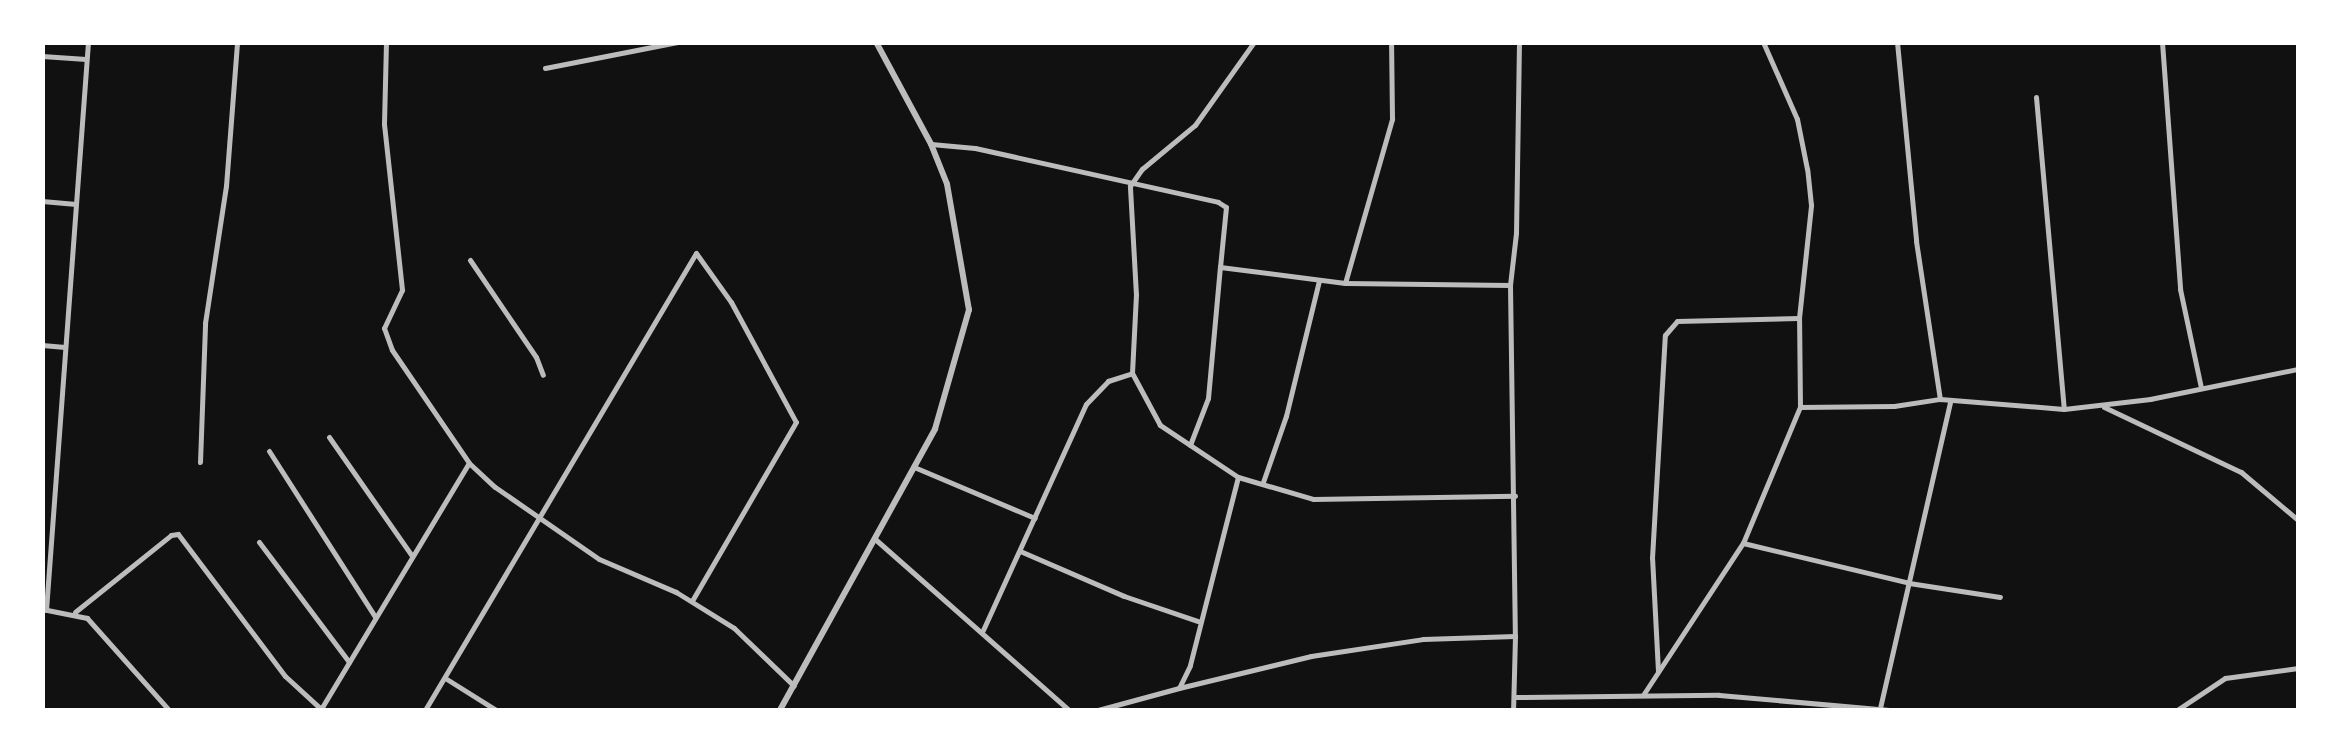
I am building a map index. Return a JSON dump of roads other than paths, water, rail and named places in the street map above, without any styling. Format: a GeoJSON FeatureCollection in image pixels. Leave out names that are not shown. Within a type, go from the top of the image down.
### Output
{"type":"FeatureCollection","features":[{"type":"Feature","properties":{"kind":"street"},"geometry":{"type":"LineString","coordinates":[[88,42],[44,609],[75,612],[96,626],[169,710]]}},
{"type":"Feature","properties":{"kind":"street"},"geometry":{"type":"LineString","coordinates":[[200,462],[205,323],[228,176],[236,42]]}},
{"type":"Feature","properties":{"kind":"street"},"geometry":{"type":"LineString","coordinates":[[386,42],[384,124],[402,290],[385,321],[386,337],[469,463],[536,518],[598,559],[692,601],[734,628],[794,686]]}},
{"type":"Feature","properties":{"kind":"street"},"geometry":{"type":"LineString","coordinates":[[545,68],[677,42]]}},
{"type":"Feature","properties":{"kind":"street"},"geometry":{"type":"LineString","coordinates":[[780,710],[935,429],[969,310],[947,184],[931,144],[876,42]]}},
{"type":"Feature","properties":{"kind":"street"},"geometry":{"type":"LineString","coordinates":[[1254,42],[1195,125],[1142,169],[1130,186],[1136,295],[1132,372],[1160,425],[1238,477],[1312,500],[1514,496]]}},
{"type":"Feature","properties":{"kind":"street"},"geometry":{"type":"LineString","coordinates":[[1345,283],[1392,119],[1391,42]]}},
{"type":"Feature","properties":{"kind":"street"},"geometry":{"type":"LineString","coordinates":[[1513,710],[1516,698],[1510,285],[1516,233],[1519,42]]}},
{"type":"Feature","properties":{"kind":"street"},"geometry":{"type":"LineString","coordinates":[[1643,695],[1743,543],[1800,407],[1799,318],[1809,236],[1807,169],[1797,119],[1763,42]]}},
{"type":"Feature","properties":{"kind":"street"},"geometry":{"type":"LineString","coordinates":[[1897,42],[1916,242],[1940,400]]}},
{"type":"Feature","properties":{"kind":"street"},"geometry":{"type":"LineString","coordinates":[[2162,42],[2180,289],[2201,388]]}},
{"type":"Feature","properties":{"kind":"street"},"geometry":{"type":"LineString","coordinates":[[42,56],[86,59]]}},
{"type":"Feature","properties":{"kind":"street"},"geometry":{"type":"LineString","coordinates":[[2036,97],[2064,410]]}},
{"type":"Feature","properties":{"kind":"street"},"geometry":{"type":"LineString","coordinates":[[931,144],[1036,161],[1226,207],[1208,398],[1189,446]]}},
{"type":"Feature","properties":{"kind":"street"},"geometry":{"type":"LineString","coordinates":[[42,201],[76,204]]}},
{"type":"Feature","properties":{"kind":"street"},"geometry":{"type":"LineString","coordinates":[[425,710],[696,252],[731,302],[796,422],[692,601]]}},
{"type":"Feature","properties":{"kind":"street"},"geometry":{"type":"LineString","coordinates":[[470,260],[536,357],[543,375]]}},
{"type":"Feature","properties":{"kind":"street"},"geometry":{"type":"LineString","coordinates":[[1220,268],[1345,283],[1510,285]]}},
{"type":"Feature","properties":{"kind":"street"},"geometry":{"type":"LineString","coordinates":[[1263,482],[1286,416],[1319,280]]}},
{"type":"Feature","properties":{"kind":"street"},"geometry":{"type":"LineString","coordinates":[[1658,674],[1652,558],[1665,335],[1678,321],[1799,318]]}},
{"type":"Feature","properties":{"kind":"street"},"geometry":{"type":"LineString","coordinates":[[42,345],[65,347]]}},
{"type":"Feature","properties":{"kind":"street"},"geometry":{"type":"LineString","coordinates":[[1800,407],[1894,406],[1940,400],[2064,410],[2298,368]]}},
{"type":"Feature","properties":{"kind":"street"},"geometry":{"type":"LineString","coordinates":[[984,630],[1086,404],[1108,381],[1132,372]]}},
{"type":"Feature","properties":{"kind":"street"},"geometry":{"type":"LineString","coordinates":[[1880,709],[1950,402]]}},
{"type":"Feature","properties":{"kind":"street"},"geometry":{"type":"LineString","coordinates":[[2103,406],[2216,458],[2298,520]]}},
{"type":"Feature","properties":{"kind":"street"},"geometry":{"type":"LineString","coordinates":[[330,437],[412,556]]}},
{"type":"Feature","properties":{"kind":"street"},"geometry":{"type":"LineString","coordinates":[[269,451],[375,617]]}},
{"type":"Feature","properties":{"kind":"street"},"geometry":{"type":"LineString","coordinates":[[75,612],[170,535],[178,534],[286,676],[321,710],[469,463]]}},
{"type":"Feature","properties":{"kind":"street"},"geometry":{"type":"LineString","coordinates":[[914,467],[1036,518]]}},
{"type":"Feature","properties":{"kind":"street"},"geometry":{"type":"LineString","coordinates":[[1179,688],[1190,665],[1198,621],[1238,477]]}},
{"type":"Feature","properties":{"kind":"street"},"geometry":{"type":"LineString","coordinates":[[875,538],[984,630],[1069,710]]}},
{"type":"Feature","properties":{"kind":"street"},"geometry":{"type":"LineString","coordinates":[[258,542],[350,662]]}},
{"type":"Feature","properties":{"kind":"street"},"geometry":{"type":"LineString","coordinates":[[1743,543],[1909,583],[2000,597]]}},
{"type":"Feature","properties":{"kind":"street"},"geometry":{"type":"LineString","coordinates":[[1020,551],[1124,596],[1198,621]]}},
{"type":"Feature","properties":{"kind":"street"},"geometry":{"type":"LineString","coordinates":[[1098,710],[1348,650],[1422,639],[1515,636]]}},
{"type":"Feature","properties":{"kind":"street"},"geometry":{"type":"LineString","coordinates":[[2178,710],[2225,678],[2298,668]]}},
{"type":"Feature","properties":{"kind":"street"},"geometry":{"type":"LineString","coordinates":[[445,678],[496,710]]}},
{"type":"Feature","properties":{"kind":"street"},"geometry":{"type":"LineString","coordinates":[[1516,698],[1719,696],[1889,710]]}}]}
